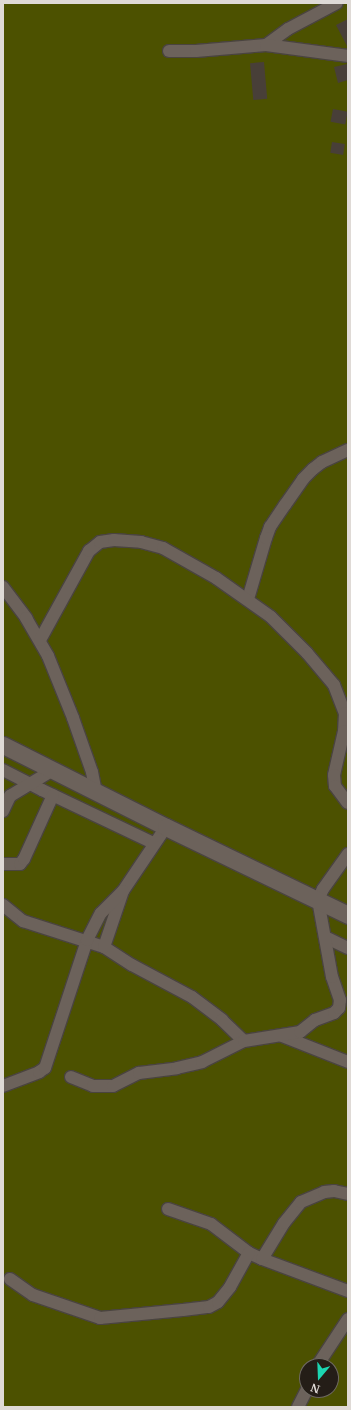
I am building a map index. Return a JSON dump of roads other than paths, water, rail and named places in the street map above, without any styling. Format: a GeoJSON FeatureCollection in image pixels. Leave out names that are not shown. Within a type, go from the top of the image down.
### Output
{"type":"FeatureCollection","features":[{"type":"Feature","properties":{"kind":"street"},"geometry":{"type":"LineString","coordinates":[[266,45],[288,29],[337,3]]}},
{"type":"Feature","properties":{"kind":"street"},"geometry":{"type":"LineString","coordinates":[[169,51],[196,51],[266,45],[348,56]]}},
{"type":"Feature","properties":{"kind":"street"},"geometry":{"type":"LineString","coordinates":[[248,599],[264,542],[270,528],[285,505],[303,479],[313,469],[322,462],[348,450]]}},
{"type":"Feature","properties":{"kind":"street"},"geometry":{"type":"LineString","coordinates":[[40,640],[89,551],[100,542],[114,540],[141,542],[163,548],[248,599],[271,617],[296,641],[334,685],[341,699],[345,713],[344,731],[334,775],[336,786],[348,803]]}},
{"type":"Feature","properties":{"kind":"street"},"geometry":{"type":"LineString","coordinates":[[3,587],[40,640],[63,691],[92,772],[96,792]]}},
{"type":"Feature","properties":{"kind":"street"},"geometry":{"type":"LineString","coordinates":[[3,745],[166,827],[348,915]]}},
{"type":"Feature","properties":{"kind":"street"},"geometry":{"type":"LineString","coordinates":[[3,770],[31,785],[153,843]]}},
{"type":"Feature","properties":{"kind":"street"},"geometry":{"type":"LineString","coordinates":[[3,811],[10,796],[31,785],[53,770]]}},
{"type":"Feature","properties":{"kind":"street"},"geometry":{"type":"LineString","coordinates":[[3,864],[20,864],[24,859],[52,795]]}},
{"type":"Feature","properties":{"kind":"street"},"geometry":{"type":"LineString","coordinates":[[3,1086],[39,1072],[45,1068],[87,940],[101,913],[122,891],[153,843],[166,827]]}},
{"type":"Feature","properties":{"kind":"street"},"geometry":{"type":"LineString","coordinates":[[71,1077],[93,1086],[113,1086],[140,1073],[177,1068],[202,1062],[244,1041],[278,1034],[300,1032],[316,1020],[334,1013],[339,1008],[340,1000],[332,977],[318,900],[323,888],[348,854]]}},
{"type":"Feature","properties":{"kind":"street"},"geometry":{"type":"LineString","coordinates":[[104,946],[122,891]]}},
{"type":"Feature","properties":{"kind":"street"},"geometry":{"type":"LineString","coordinates":[[3,906],[23,921],[104,946],[132,965],[192,997],[222,1020],[244,1041]]}},
{"type":"Feature","properties":{"kind":"street"},"geometry":{"type":"LineString","coordinates":[[325,937],[348,948]]}},
{"type":"Feature","properties":{"kind":"street"},"geometry":{"type":"LineString","coordinates":[[278,1034],[348,1062]]}},
{"type":"Feature","properties":{"kind":"street"},"geometry":{"type":"LineString","coordinates":[[262,1259],[284,1223],[301,1202],[324,1192],[334,1191],[348,1194]]}},
{"type":"Feature","properties":{"kind":"street"},"geometry":{"type":"LineString","coordinates":[[168,1208],[211,1224],[249,1253],[262,1259],[348,1291]]}},
{"type":"Feature","properties":{"kind":"street"},"geometry":{"type":"LineString","coordinates":[[10,1279],[33,1295],[100,1318],[200,1308],[214,1305],[223,1298],[249,1253]]}},
{"type":"Feature","properties":{"kind":"street"},"geometry":{"type":"LineString","coordinates":[[322,1358],[348,1319]]}},
{"type":"Feature","properties":{"kind":"street"},"geometry":{"type":"LineString","coordinates":[[298,1407],[302,1398]]}}]}
